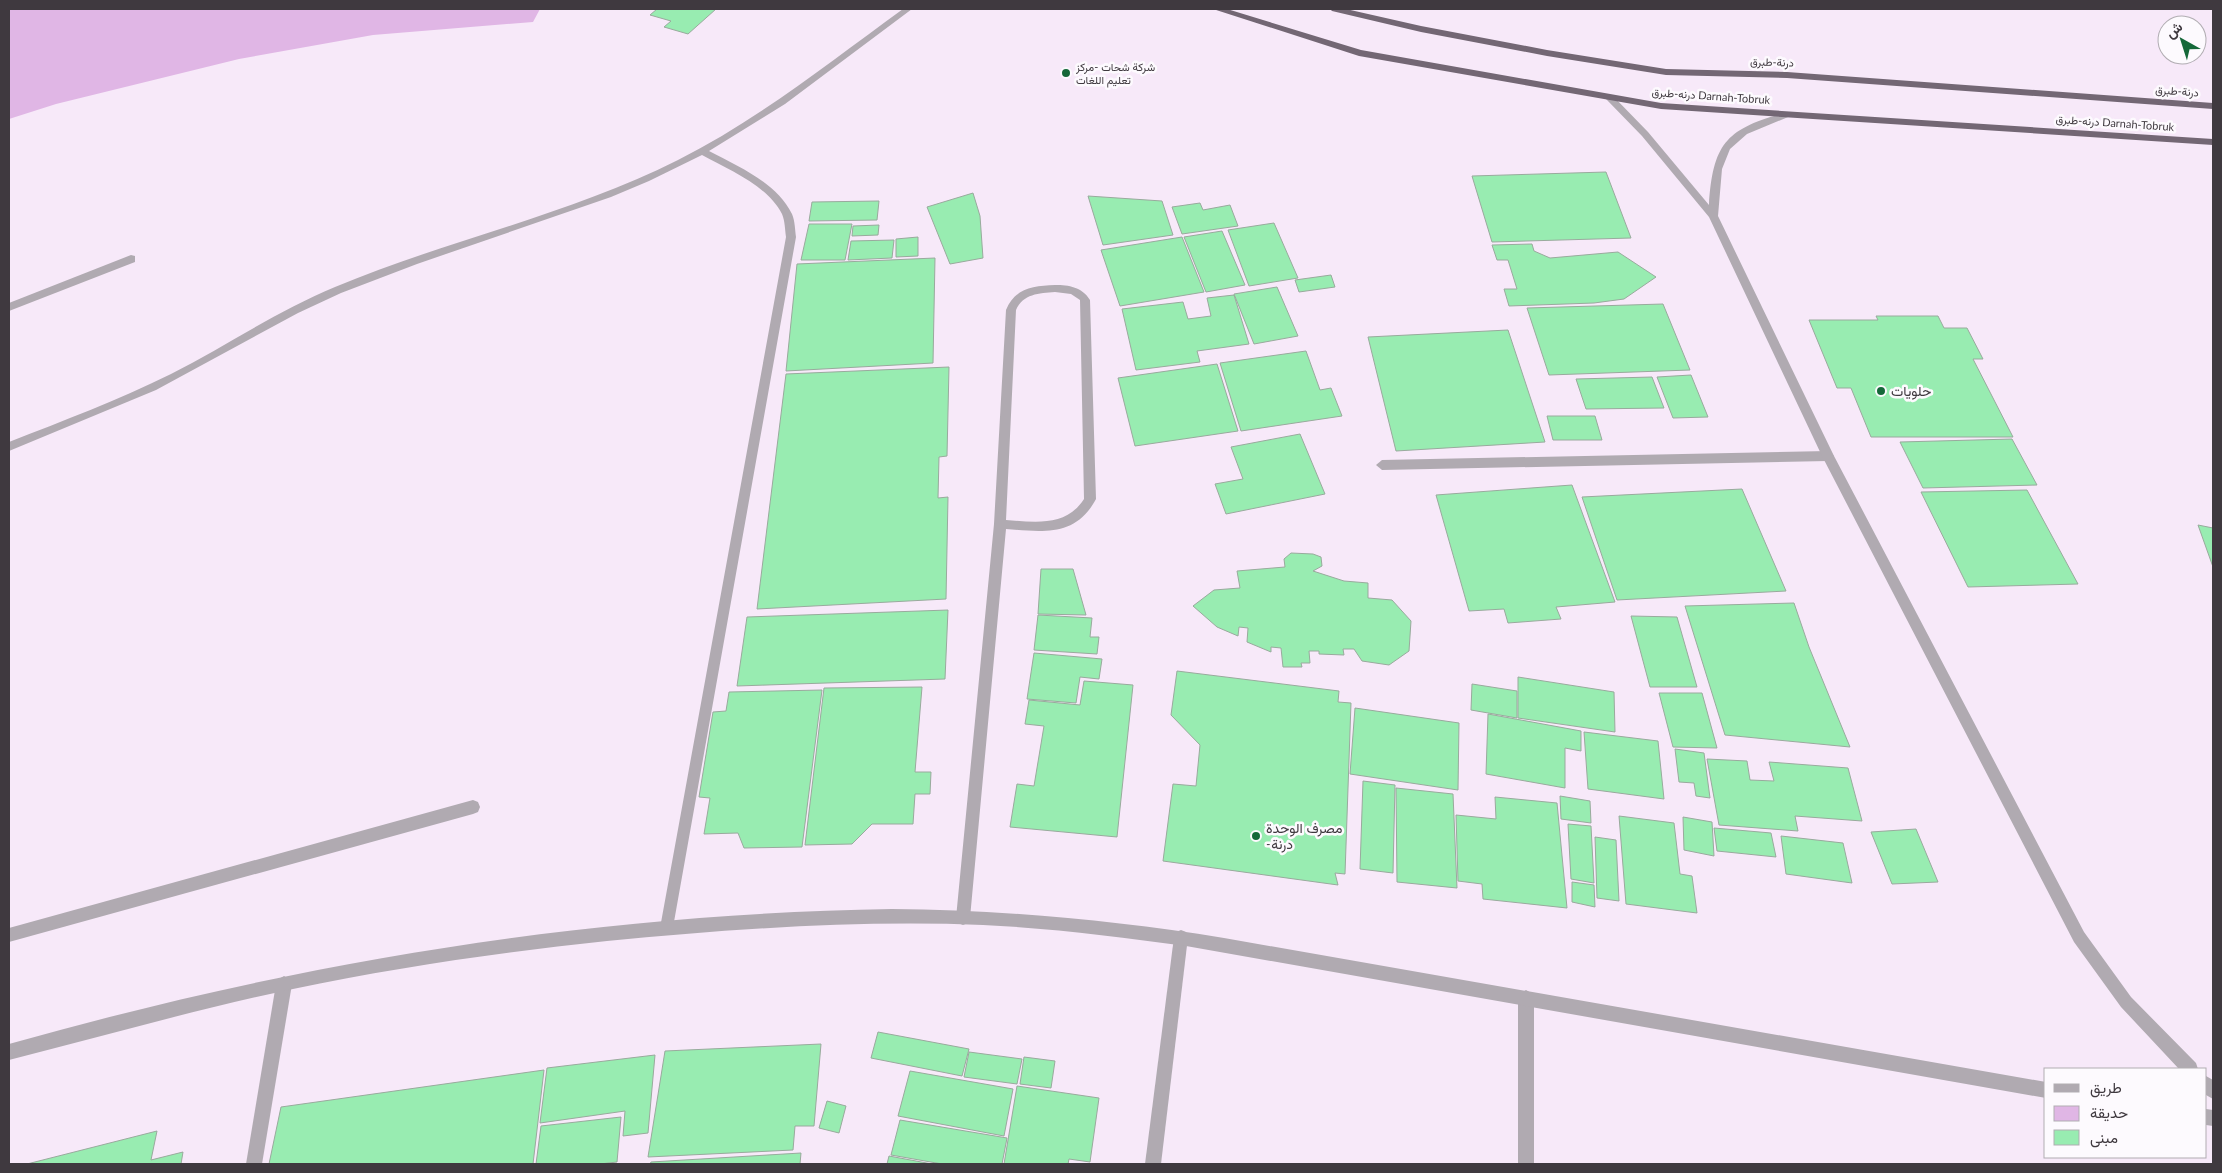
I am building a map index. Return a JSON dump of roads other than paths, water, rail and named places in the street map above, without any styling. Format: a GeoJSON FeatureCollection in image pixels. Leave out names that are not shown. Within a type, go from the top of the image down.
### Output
{"type":"FeatureCollection","features":[{"type":"Feature","properties":{"kind":"highway","name":"درنه-طبرق Darnah-Tobruk"},"geometry":{"type":"LineString","coordinates":[[1218,9],[1359,53],[1661,106],[2213,142]]}},
{"type":"Feature","properties":{"kind":"highway","name":"درنة-طبرق"},"geometry":{"type":"LineString","coordinates":[[1335,9],[1431,31],[1548,53],[1666,72],[1806,76],[2213,106]]}},
{"type":"Feature","properties":{"kind":"street"},"geometry":{"type":"LineString","coordinates":[[9,446],[69,424],[170,379],[334,292],[383,272],[637,183],[702,151],[746,126],[908,9]]}},
{"type":"Feature","properties":{"kind":"street"},"geometry":{"type":"LineString","coordinates":[[1610,98],[1645,134],[1713,216],[1828,456],[2079,937],[2126,1002],[2189,1068]]}},
{"type":"Feature","properties":{"kind":"street"},"geometry":{"type":"LineString","coordinates":[[1713,216],[1717,168],[1722,154],[1731,142],[1746,130],[1765,120],[1788,115]]}},
{"type":"Feature","properties":{"kind":"street"},"geometry":{"type":"LineString","coordinates":[[667,928],[791,237],[788,215],[775,196],[756,181],[702,151]]}},
{"type":"Feature","properties":{"kind":"street"},"geometry":{"type":"LineString","coordinates":[[9,307],[130,259]]}},
{"type":"Feature","properties":{"kind":"street"},"geometry":{"type":"LineString","coordinates":[[963,918],[1000,524],[1011,310],[1018,298],[1026,293],[1073,289],[1084,295],[1085,300],[1090,499],[1086,508],[1079,516],[1058,527],[1000,524]]}},
{"type":"Feature","properties":{"kind":"street"},"geometry":{"type":"LineString","coordinates":[[1382,465],[1828,456]]}},
{"type":"Feature","properties":{"kind":"street"},"geometry":{"type":"LineString","coordinates":[[9,935],[473,807]]}},
{"type":"Feature","properties":{"kind":"street"},"geometry":{"type":"LineString","coordinates":[[9,1052],[128,1019],[284,984],[388,963],[542,940],[667,928],[818,917],[963,918],[1029,921],[1182,937],[2044,1090]]}},
{"type":"Feature","properties":{"kind":"street"},"geometry":{"type":"LineString","coordinates":[[1153,1164],[1182,937]]}},
{"type":"Feature","properties":{"kind":"street"},"geometry":{"type":"LineString","coordinates":[[254,1164],[284,984]]}},
{"type":"Feature","properties":{"kind":"street"},"geometry":{"type":"LineString","coordinates":[[1526,998],[1526,1164]]}},
{"type":"Feature","properties":{"kind":"place","name":"شركة شحات -مركز تعليم اللغات"},"geometry":{"type":"Point","coordinates":[1066,73]}},
{"type":"Feature","properties":{"kind":"place","name":"حلويات"},"geometry":{"type":"Point","coordinates":[1881,391]}},
{"type":"Feature","properties":{"kind":"place","name":"مصرف الوحدة -درنة"},"geometry":{"type":"Point","coordinates":[1256,836]}}]}
